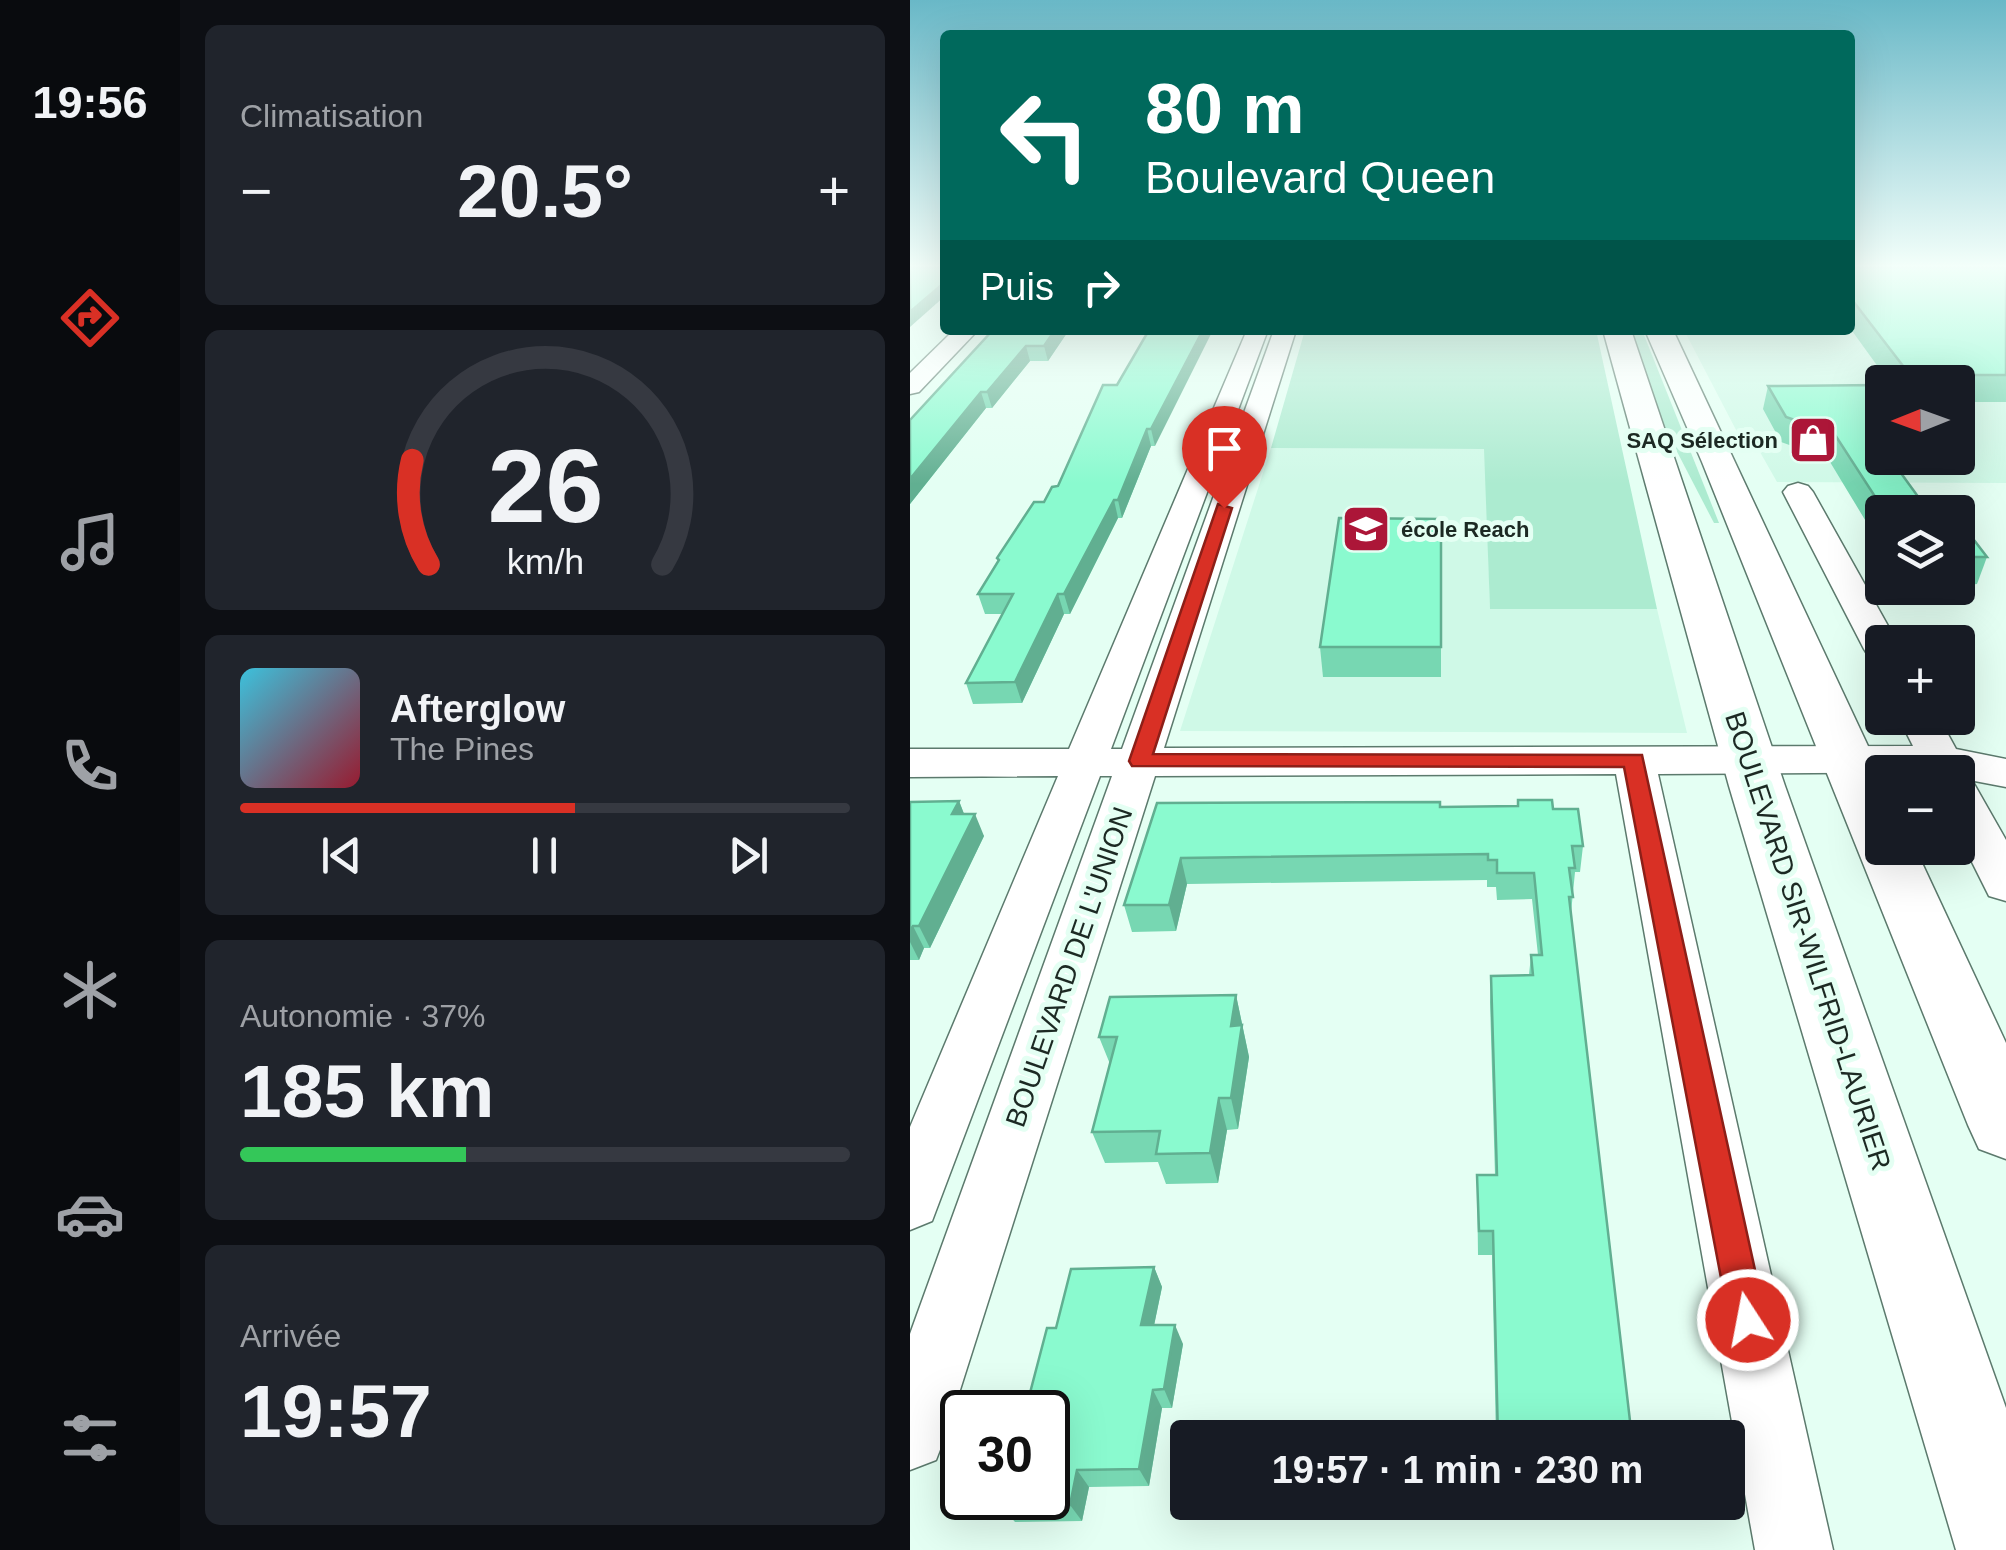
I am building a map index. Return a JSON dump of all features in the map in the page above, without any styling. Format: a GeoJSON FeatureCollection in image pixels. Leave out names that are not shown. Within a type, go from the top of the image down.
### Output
{"type":"FeatureCollection","features":[{"type":"Feature","properties":{"kind":"main road","name":"BOULEVARD SIR-WILFRID-LAURIER"},"geometry":{"type":"LineString","coordinates":[[1620,339],[1750,760],[2006,1550]]}},
{"type":"Feature","properties":{"kind":"main road"},"geometry":{"type":"LineString","coordinates":[[1663,339],[1865,799]]}},
{"type":"Feature","properties":{"kind":"main road"},"geometry":{"type":"LineString","coordinates":[[1893,865],[2006,1125]]}},
{"type":"Feature","properties":{"kind":"street"},"geometry":{"type":"LineString","coordinates":[[910,387],[958,339]]}},
{"type":"Feature","properties":{"kind":"street","name":"BOULEVARD DE L'UNION"},"geometry":{"type":"LineString","coordinates":[[910,1434],[1113,761],[1254,339]]}},
{"type":"Feature","properties":{"kind":"street","name":"BOULEVARD DE L'UNION"},"geometry":{"type":"LineString","coordinates":[[910,1200],[1113,761],[1281,339]]}},
{"type":"Feature","properties":{"kind":"street"},"geometry":{"type":"LineString","coordinates":[[1798,492],[1869,625]]}},
{"type":"Feature","properties":{"kind":"street"},"geometry":{"type":"LineString","coordinates":[[1975,762],[2006,748]]}},
{"type":"Feature","properties":{"kind":"street"},"geometry":{"type":"LineString","coordinates":[[1634,760],[1794,1550]]}},
{"type":"Feature","properties":{"kind":"street"},"geometry":{"type":"LineString","coordinates":[[910,763],[1865,762]]}},
{"type":"Feature","properties":{"kind":"street"},"geometry":{"type":"LineString","coordinates":[[1975,774],[2006,773]]}},
{"type":"Feature","properties":{"kind":"street"},"geometry":{"type":"LineString","coordinates":[[1975,826],[2006,884]]}},
{"type":"Feature","properties":{"kind":"shaded area"},"geometry":{"type":"Polygon","coordinates":[[[1302,339],[1598,339],[1657,609],[1490,609],[1484,449],[1271,448],[1302,339]]]}},
{"type":"Feature","properties":{"kind":"shaded area"},"geometry":{"type":"Polygon","coordinates":[[[1634,339],[1646,339],[1719,523],[1714,523],[1658,415],[1634,339]]]}},
{"type":"Feature","properties":{"kind":"shaded area"},"geometry":{"type":"Polygon","coordinates":[[[1689,339],[2006,339],[2006,483],[1777,482],[1760,452],[1747,451],[1689,339]]]}},
{"type":"Feature","properties":{"kind":"shaded area","name":"école Reach"},"geometry":{"type":"Polygon","coordinates":[[[1271,448],[1485,449],[1490,609],[1657,609],[1687,733],[1180,731],[1271,448]]]}},
{"type":"Feature","properties":{"kind":"building"},"geometry":{"type":"Polygon","coordinates":[[[984,339],[1049,339],[1044,346],[1026,346],[987,392],[981,392],[910,479],[910,420],[984,339]]]}},
{"type":"Feature","properties":{"kind":"building"},"geometry":{"type":"Polygon","coordinates":[[[1144,339],[1198,339],[1151,429],[1147,429],[1118,500],[1114,500],[1064,594],[1058,594],[1015,682],[966,683],[1013,594],[978,594],[1034,502],[1044,502],[1052,487],[1058,486],[1103,385],[1117,385],[1144,339]]]}},
{"type":"Feature","properties":{"kind":"building"},"geometry":{"type":"Polygon","coordinates":[[[1883,339],[2006,339],[2006,375],[1975,375],[1975,365],[1902,365],[1883,339]]]}},
{"type":"Feature","properties":{"kind":"building"},"geometry":{"type":"Polygon","coordinates":[[[1865,385],[1865,475],[1902,475],[1917,495],[1874,495],[1830,427],[1815,427],[1786,417],[1768,386],[1865,385]]]}},
{"type":"Feature","properties":{"kind":"building"},"geometry":{"type":"Polygon","coordinates":[[[1339,518],[1441,519],[1441,647],[1320,647],[1339,518]]]}},
{"type":"Feature","properties":{"kind":"building"},"geometry":{"type":"Polygon","coordinates":[[[1975,541],[1987,557],[1975,557],[1975,541]]]}},
{"type":"Feature","properties":{"kind":"building"},"geometry":{"type":"Polygon","coordinates":[[[1518,800],[1552,800],[1553,809],[1578,809],[1583,846],[1572,846],[1575,868],[1569,868],[1573,897],[1569,897],[1630,1420],[1498,1420],[1493,1231],[1479,1231],[1477,1175],[1497,1175],[1491,976],[1533,975],[1531,955],[1542,955],[1534,873],[1497,873],[1497,860],[1488,860],[1488,854],[1181,858],[1169,905],[1124,905],[1157,803],[1440,802],[1440,807],[1518,806],[1518,800]]]}},
{"type":"Feature","properties":{"kind":"building"},"geometry":{"type":"Polygon","coordinates":[[[959,801],[952,814],[975,814],[919,926],[913,926],[910,932],[910,802],[959,801]]]}},
{"type":"Feature","properties":{"kind":"building"},"geometry":{"type":"Polygon","coordinates":[[[1236,995],[1231,1026],[1242,1025],[1231,1098],[1219,1098],[1210,1153],[1156,1154],[1160,1131],[1092,1132],[1117,1037],[1099,1037],[1110,997],[1236,995]]]}},
{"type":"Feature","properties":{"kind":"building"},"geometry":{"type":"Polygon","coordinates":[[[1154,1267],[1141,1325],[1175,1325],[1164,1389],[1153,1390],[1139,1469],[1077,1470],[1070,1505],[1070,1390],[1031,1390],[1047,1328],[1056,1328],[1071,1269],[1154,1267]]]}},
{"type":"Feature","properties":{"kind":"place","name":"SAQ Sélection"},"geometry":{"type":"Point","coordinates":[1813,440]}},
{"type":"Feature","properties":{"kind":"place","name":"école Reach"},"geometry":{"type":"Point","coordinates":[1366,529]}},
{"type":"Feature","properties":{"kind":"route"},"geometry":{"type":"LineString","coordinates":[[1224,508],[1140,761],[1634,760],[1748,1320]]}}]}
